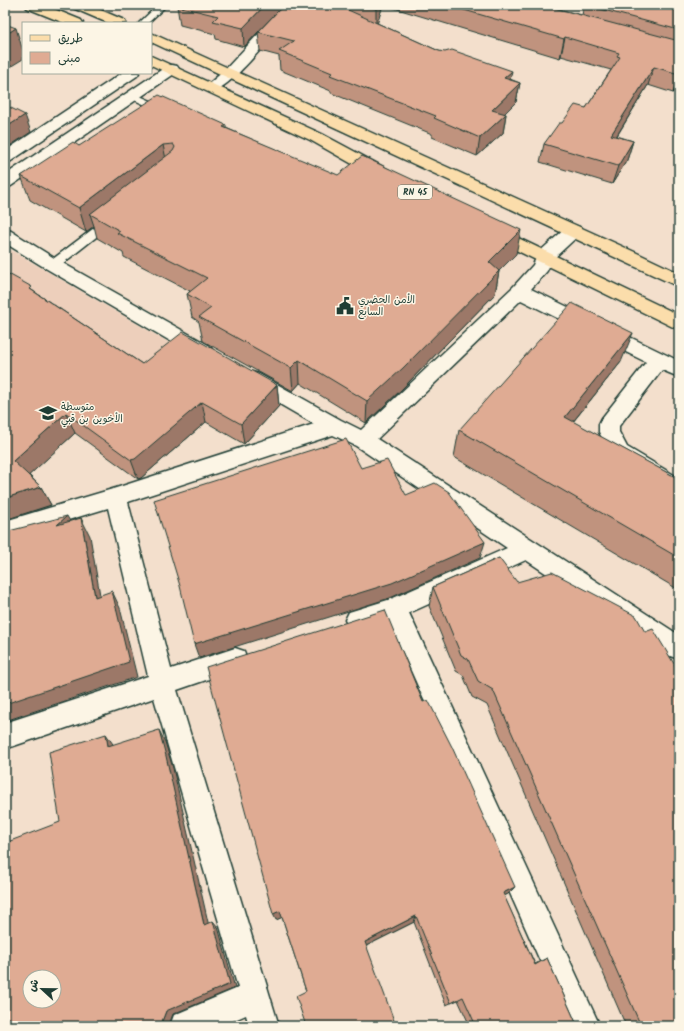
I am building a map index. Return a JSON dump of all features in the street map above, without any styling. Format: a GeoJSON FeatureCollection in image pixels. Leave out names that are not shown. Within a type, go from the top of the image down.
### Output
{"type":"FeatureCollection","features":[{"type":"Feature","properties":{"kind":"main road"},"geometry":{"type":"LineString","coordinates":[[32,5],[74,22]]}},
{"type":"Feature","properties":{"kind":"main road"},"geometry":{"type":"LineString","coordinates":[[78,5],[117,22]]}},
{"type":"Feature","properties":{"kind":"main road"},"geometry":{"type":"LineString","coordinates":[[152,37],[631,257],[679,281]]}},
{"type":"Feature","properties":{"kind":"main road","name":"RN 45"},"geometry":{"type":"LineString","coordinates":[[152,60],[316,137],[398,183]]}},
{"type":"Feature","properties":{"kind":"main road"},"geometry":{"type":"LineString","coordinates":[[474,223],[679,323]]}},
{"type":"Feature","properties":{"kind":"street"},"geometry":{"type":"LineString","coordinates":[[212,88],[230,74],[276,22],[292,11]]}},
{"type":"Feature","properties":{"kind":"street"},"geometry":{"type":"LineString","coordinates":[[5,182],[172,69]]}},
{"type":"Feature","properties":{"kind":"street"},"geometry":{"type":"LineString","coordinates":[[5,158],[131,74]]}},
{"type":"Feature","properties":{"kind":"street"},"geometry":{"type":"LineString","coordinates":[[363,440],[519,291],[542,267],[544,258],[573,231]]}},
{"type":"Feature","properties":{"kind":"street"},"geometry":{"type":"LineString","coordinates":[[5,235],[53,265],[218,359]]}},
{"type":"Feature","properties":{"kind":"street"},"geometry":{"type":"LineString","coordinates":[[519,291],[679,370]]}},
{"type":"Feature","properties":{"kind":"street"},"geometry":{"type":"LineString","coordinates":[[659,360],[610,424],[609,432],[620,453],[679,489]]}},
{"type":"Feature","properties":{"kind":"street"},"geometry":{"type":"LineString","coordinates":[[238,371],[334,426],[363,440],[642,625],[673,656]]}},
{"type":"Feature","properties":{"kind":"street"},"geometry":{"type":"LineString","coordinates":[[5,530],[116,497],[334,426]]}},
{"type":"Feature","properties":{"kind":"street"},"geometry":{"type":"LineString","coordinates":[[116,497],[162,682],[264,1026]]}},
{"type":"Feature","properties":{"kind":"street"},"geometry":{"type":"LineString","coordinates":[[335,627],[395,608],[526,549]]}},
{"type":"Feature","properties":{"kind":"street"},"geometry":{"type":"LineString","coordinates":[[395,608],[585,1026]]}},
{"type":"Feature","properties":{"kind":"street"},"geometry":{"type":"LineString","coordinates":[[5,736],[162,682],[260,651]]}},
{"type":"Feature","properties":{"kind":"street"},"geometry":{"type":"LineString","coordinates":[[185,1026],[255,996]]}},
{"type":"Feature","properties":{"kind":"lane"},"geometry":{"type":"LineString","coordinates":[[144,22],[163,5]]}},
{"type":"Feature","properties":{"kind":"lane"},"geometry":{"type":"LineString","coordinates":[[133,96],[175,116]]}},
{"type":"Feature","properties":{"kind":"lane"},"geometry":{"type":"LineString","coordinates":[[53,265],[119,214]]}},
{"type":"Feature","properties":{"kind":"shaded area","name":"متوسطة الأخوين بن قبي"},"geometry":{"type":"Polygon","coordinates":[[[5,247],[176,347],[5,478],[5,247]]]}},
{"type":"Feature","properties":{"kind":"building"},"geometry":{"type":"Polygon","coordinates":[[[265,5],[243,28],[213,21],[218,16],[177,6],[265,5]]]}},
{"type":"Feature","properties":{"kind":"building"},"geometry":{"type":"Polygon","coordinates":[[[285,5],[337,5],[439,51],[445,52],[452,50],[512,71],[504,78],[520,83],[492,110],[506,114],[480,138],[434,118],[436,116],[330,75],[332,73],[279,51],[294,41],[258,32],[285,5]]]}},
{"type":"Feature","properties":{"kind":"building"},"geometry":{"type":"Polygon","coordinates":[[[366,5],[378,5],[376,9],[366,5]]]}},
{"type":"Feature","properties":{"kind":"building"},"geometry":{"type":"Polygon","coordinates":[[[447,5],[543,5],[679,41],[679,74],[654,67],[611,135],[633,141],[618,166],[544,144],[559,123],[562,123],[575,105],[586,108],[620,57],[617,56],[619,53],[565,37],[564,39],[447,5]]]}},
{"type":"Feature","properties":{"kind":"building"},"geometry":{"type":"Polygon","coordinates":[[[585,5],[679,5],[679,30],[585,5]]]}},
{"type":"Feature","properties":{"kind":"building"},"geometry":{"type":"Polygon","coordinates":[[[5,24],[16,28],[5,35],[5,24]]]}},
{"type":"Feature","properties":{"kind":"building"},"geometry":{"type":"Polygon","coordinates":[[[159,95],[226,125],[223,127],[338,175],[362,156],[521,230],[489,262],[499,271],[403,368],[367,401],[299,360],[291,368],[199,317],[211,308],[187,294],[207,278],[117,233],[120,231],[90,214],[173,151],[175,147],[173,144],[163,145],[79,208],[21,176],[73,142],[79,146],[159,95]]]}},
{"type":"Feature","properties":{"kind":"building"},"geometry":{"type":"Polygon","coordinates":[[[5,105],[25,115],[5,128],[5,105]]]}},
{"type":"Feature","properties":{"kind":"building"},"geometry":{"type":"Polygon","coordinates":[[[5,272],[32,287],[30,289],[142,364],[183,332],[277,385],[241,424],[202,402],[135,459],[131,460],[66,413],[13,461],[41,487],[5,498],[5,272]]]}},
{"type":"Feature","properties":{"kind":"building"},"geometry":{"type":"Polygon","coordinates":[[[572,303],[633,333],[565,417],[679,479],[679,558],[459,430],[572,303]]]}},
{"type":"Feature","properties":{"kind":"building"},"geometry":{"type":"Polygon","coordinates":[[[346,439],[361,468],[387,460],[406,495],[435,483],[449,492],[485,542],[392,583],[194,644],[180,586],[154,500],[346,439]]]}},
{"type":"Feature","properties":{"kind":"building"},"geometry":{"type":"Polygon","coordinates":[[[67,516],[57,525],[81,518],[95,597],[112,591],[129,662],[5,704],[5,532],[67,516]]]}},
{"type":"Feature","properties":{"kind":"building"},"geometry":{"type":"Polygon","coordinates":[[[499,558],[517,582],[552,572],[636,616],[645,632],[653,629],[679,672],[679,1026],[641,1026],[493,690],[478,681],[468,659],[461,655],[433,587],[499,558]]]}},
{"type":"Feature","properties":{"kind":"building"},"geometry":{"type":"Polygon","coordinates":[[[385,610],[423,702],[428,700],[452,747],[515,887],[503,893],[535,965],[547,958],[577,1025],[589,1026],[476,1026],[463,997],[451,1003],[416,916],[365,942],[396,1026],[306,1026],[296,996],[306,991],[280,911],[273,914],[206,667],[385,610]]]}},
{"type":"Feature","properties":{"kind":"building"},"geometry":{"type":"Polygon","coordinates":[[[159,730],[204,925],[213,921],[230,984],[166,1011],[161,1024],[162,1026],[5,1026],[5,843],[60,822],[49,752],[106,734],[108,746],[159,730]]]}},
{"type":"Feature","properties":{"kind":"place","name":"الأمن الحضري السابع"},"geometry":{"type":"Point","coordinates":[345,306]}},
{"type":"Feature","properties":{"kind":"place","name":"متوسطة الأخوين بن قبي"},"geometry":{"type":"Point","coordinates":[48,413]}}]}
